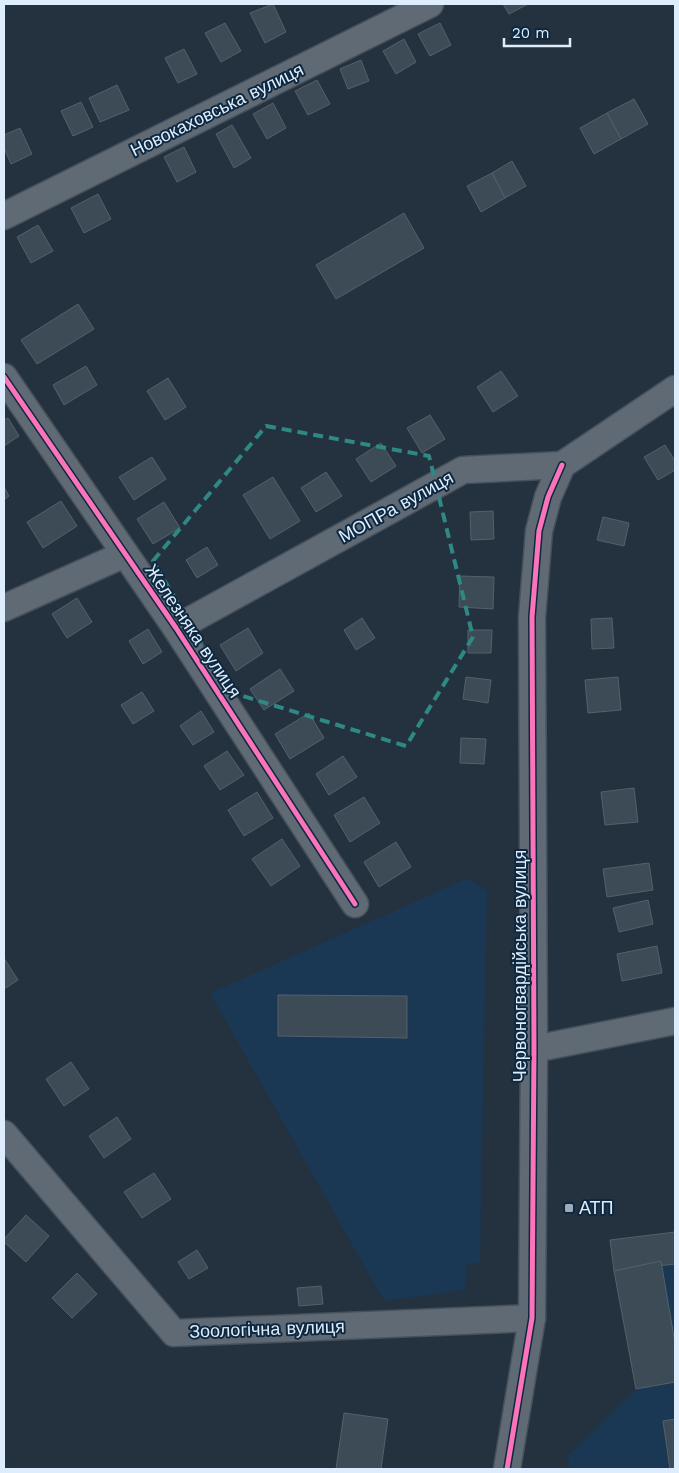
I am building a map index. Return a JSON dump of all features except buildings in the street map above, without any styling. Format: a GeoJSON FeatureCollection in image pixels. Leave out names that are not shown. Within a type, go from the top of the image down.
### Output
{"type":"FeatureCollection","features":[{"type":"Feature","properties":{"kind":"street","name":"Новокаховська вулиця"},"geometry":{"type":"LineString","coordinates":[[4,216],[430,4]]}},
{"type":"Feature","properties":{"kind":"street","name":"Железняка вулиця"},"geometry":{"type":"LineString","coordinates":[[4,378],[176,628],[355,904]]}},
{"type":"Feature","properties":{"kind":"street"},"geometry":{"type":"LineString","coordinates":[[562,465],[675,389]]}},
{"type":"Feature","properties":{"kind":"street","name":"МОПРа вулиця"},"geometry":{"type":"LineString","coordinates":[[176,628],[463,470],[562,465]]}},
{"type":"Feature","properties":{"kind":"street","name":"Червоногвардійська вулиця"},"geometry":{"type":"LineString","coordinates":[[507,1469],[532,1318],[534,1049],[532,617],[538,531],[548,497],[562,465]]}},
{"type":"Feature","properties":{"kind":"street"},"geometry":{"type":"LineString","coordinates":[[4,608],[125,554]]}},
{"type":"Feature","properties":{"kind":"street"},"geometry":{"type":"LineString","coordinates":[[534,1049],[675,1021]]}},
{"type":"Feature","properties":{"kind":"street","name":"Зоологічна вулиця"},"geometry":{"type":"LineString","coordinates":[[4,1134],[174,1333],[532,1318]]}},
{"type":"Feature","properties":{"kind":"highlighted area"},"geometry":{"type":"Polygon","coordinates":[[[266,426],[429,456],[473,637],[406,746],[230,692],[153,561],[266,426]]]}},
{"type":"Feature","properties":{"kind":"shaded area"},"geometry":{"type":"Polygon","coordinates":[[[468,878],[487,891],[480,1263],[467,1264],[465,1290],[384,1301],[210,993],[468,878]]]}},
{"type":"Feature","properties":{"kind":"shaded area"},"geometry":{"type":"Polygon","coordinates":[[[675,1232],[675,1469],[569,1469],[568,1456],[636,1389],[610,1240],[675,1232]]]}},
{"type":"Feature","properties":{"kind":"cycle path"},"geometry":{"type":"LineString","coordinates":[[4,377],[176,628],[355,904]]}},
{"type":"Feature","properties":{"kind":"cycle path"},"geometry":{"type":"LineString","coordinates":[[507,1469],[532,1318],[534,1049],[532,617],[539,531],[548,497],[562,465]]}},
{"type":"Feature","properties":{"kind":"place","name":"АТП"},"geometry":{"type":"Point","coordinates":[569,1208]}}]}
